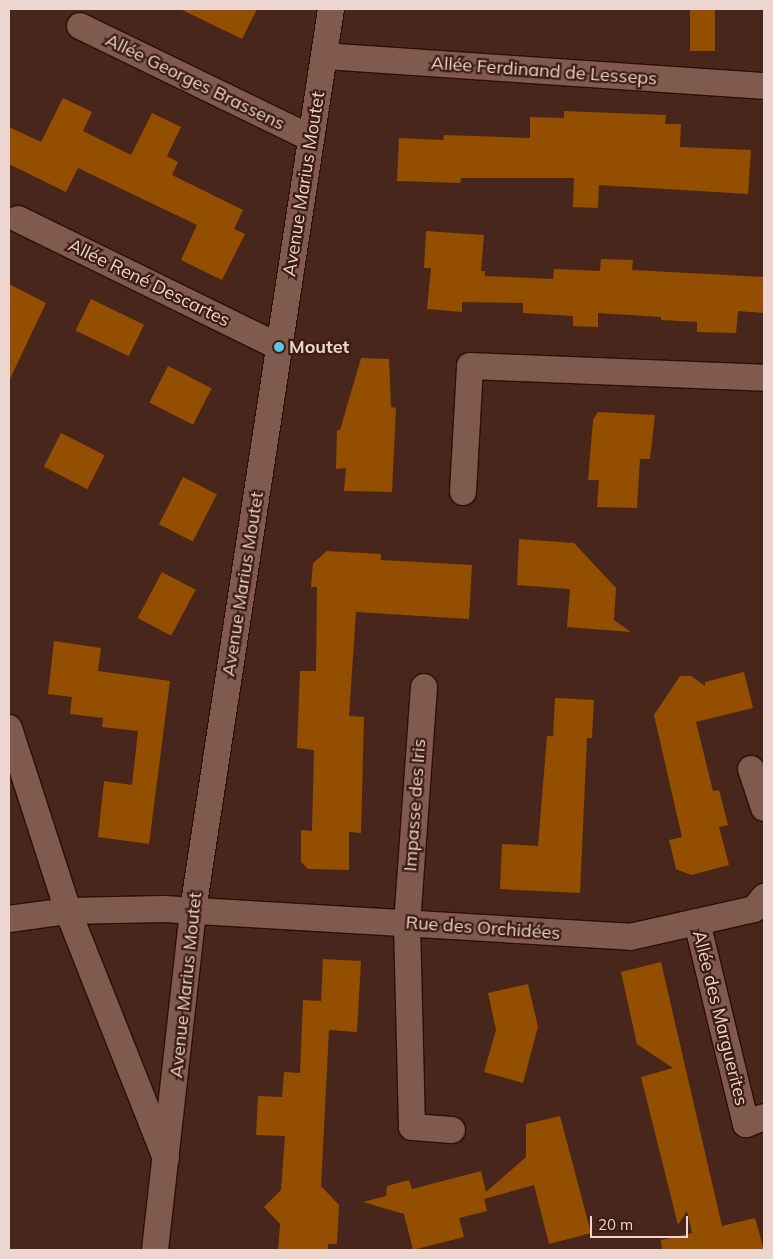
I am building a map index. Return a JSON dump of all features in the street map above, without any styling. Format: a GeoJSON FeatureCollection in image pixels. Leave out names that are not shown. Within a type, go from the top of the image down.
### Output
{"type":"FeatureCollection","features":[{"type":"Feature","properties":{"kind":"street","name":"Avenue Marius Moutet"},"geometry":{"type":"LineString","coordinates":[[155,1250],[167,1161],[193,910],[331,9]]}},
{"type":"Feature","properties":{"kind":"street","name":"Allée Georges Brassens"},"geometry":{"type":"LineString","coordinates":[[80,26],[311,138]]}},
{"type":"Feature","properties":{"kind":"street","name":"Allée Ferdinand de Lesseps"},"geometry":{"type":"LineString","coordinates":[[324,56],[764,86]]}},
{"type":"Feature","properties":{"kind":"street","name":"Allée René Descartes"},"geometry":{"type":"LineString","coordinates":[[18,219],[280,347]]}},
{"type":"Feature","properties":{"kind":"street"},"geometry":{"type":"LineString","coordinates":[[463,492],[470,366],[764,378]]}},
{"type":"Feature","properties":{"kind":"street","name":"Impasse des Iris"},"geometry":{"type":"LineString","coordinates":[[424,686],[407,923],[412,1127],[452,1130]]}},
{"type":"Feature","properties":{"kind":"street"},"geometry":{"type":"LineString","coordinates":[[9,728],[68,911],[167,1161]]}},
{"type":"Feature","properties":{"kind":"street"},"geometry":{"type":"LineString","coordinates":[[751,769],[764,808]]}},
{"type":"Feature","properties":{"kind":"street","name":"Rue des Orchidées"},"geometry":{"type":"LineString","coordinates":[[9,919],[68,911],[193,910],[630,937],[754,909],[764,897]]}},
{"type":"Feature","properties":{"kind":"street","name":"Allée des Marguerites"},"geometry":{"type":"LineString","coordinates":[[696,922],[746,1124],[764,1117]]}},
{"type":"Feature","properties":{"kind":"building"},"geometry":{"type":"Polygon","coordinates":[[[180,9],[257,9],[242,39],[180,9]]]}},
{"type":"Feature","properties":{"kind":"building"},"geometry":{"type":"Polygon","coordinates":[[[690,9],[715,9],[715,51],[690,51],[690,9]]]}},
{"type":"Feature","properties":{"kind":"building"},"geometry":{"type":"Polygon","coordinates":[[[63,98],[92,112],[83,131],[131,155],[152,113],[181,127],[167,156],[178,162],[172,175],[243,210],[234,229],[245,234],[222,280],[181,260],[197,225],[78,168],[66,192],[9,164],[9,127],[41,142],[63,98]]]}},
{"type":"Feature","properties":{"kind":"building"},"geometry":{"type":"Polygon","coordinates":[[[564,111],[666,115],[665,124],[681,124],[680,147],[751,150],[748,194],[599,185],[598,208],[573,207],[574,178],[461,178],[460,183],[397,181],[399,138],[443,140],[444,135],[530,138],[530,117],[564,118],[564,111]]]}},
{"type":"Feature","properties":{"kind":"building"},"geometry":{"type":"Polygon","coordinates":[[[426,231],[484,235],[481,271],[485,271],[485,276],[553,279],[554,269],[600,271],[601,259],[633,260],[632,270],[764,277],[764,313],[738,311],[736,333],[697,332],[697,322],[661,320],[661,317],[598,313],[598,327],[573,326],[573,316],[523,313],[523,303],[462,302],[462,312],[427,309],[431,268],[424,268],[426,231]]]}},
{"type":"Feature","properties":{"kind":"building"},"geometry":{"type":"Polygon","coordinates":[[[9,284],[46,303],[9,381],[9,284]]]}},
{"type":"Feature","properties":{"kind":"building"},"geometry":{"type":"Polygon","coordinates":[[[91,299],[144,325],[129,356],[76,330],[91,299]]]}},
{"type":"Feature","properties":{"kind":"building"},"geometry":{"type":"Polygon","coordinates":[[[361,358],[389,359],[391,407],[396,408],[392,492],[344,491],[346,468],[336,469],[337,430],[340,430],[361,358]]]}},
{"type":"Feature","properties":{"kind":"building"},"geometry":{"type":"Polygon","coordinates":[[[168,366],[212,388],[193,425],[149,403],[168,366]]]}},
{"type":"Feature","properties":{"kind":"building"},"geometry":{"type":"Polygon","coordinates":[[[598,412],[655,415],[650,459],[640,459],[637,508],[597,507],[599,480],[588,480],[593,420],[598,412]]]}},
{"type":"Feature","properties":{"kind":"building"},"geometry":{"type":"Polygon","coordinates":[[[61,433],[105,455],[87,489],[44,467],[61,433]]]}},
{"type":"Feature","properties":{"kind":"building"},"geometry":{"type":"Polygon","coordinates":[[[183,477],[217,494],[193,541],[159,524],[183,477]]]}},
{"type":"Feature","properties":{"kind":"building"},"geometry":{"type":"Polygon","coordinates":[[[519,539],[574,543],[616,588],[614,620],[631,632],[567,627],[570,589],[517,585],[519,539]]]}},
{"type":"Feature","properties":{"kind":"building"},"geometry":{"type":"Polygon","coordinates":[[[327,551],[381,554],[381,560],[472,565],[469,619],[356,612],[349,716],[364,717],[361,833],[349,832],[349,870],[308,869],[301,862],[301,830],[312,831],[314,750],[297,748],[300,671],[316,671],[317,587],[311,587],[313,563],[327,551]]]}},
{"type":"Feature","properties":{"kind":"building"},"geometry":{"type":"Polygon","coordinates":[[[162,572],[196,590],[171,636],[138,618],[162,572]]]}},
{"type":"Feature","properties":{"kind":"building"},"geometry":{"type":"Polygon","coordinates":[[[54,641],[101,648],[98,671],[170,681],[149,844],[98,837],[104,781],[132,785],[138,731],[102,727],[103,718],[70,714],[72,697],[48,694],[54,641]]]}},
{"type":"Feature","properties":{"kind":"building"},"geometry":{"type":"Polygon","coordinates":[[[744,672],[753,708],[696,722],[713,791],[719,790],[728,825],[719,827],[729,865],[691,875],[676,869],[669,840],[682,837],[654,715],[680,676],[691,676],[705,686],[705,682],[744,672]]]}},
{"type":"Feature","properties":{"kind":"building"},"geometry":{"type":"Polygon","coordinates":[[[555,698],[594,700],[592,738],[587,738],[580,893],[500,889],[502,844],[538,846],[547,736],[553,736],[555,698]]]}},
{"type":"Feature","properties":{"kind":"building"},"geometry":{"type":"Polygon","coordinates":[[[323,959],[361,961],[357,1032],[329,1030],[321,1186],[339,1205],[337,1244],[328,1244],[328,1250],[278,1250],[280,1224],[264,1207],[281,1190],[285,1136],[256,1135],[258,1096],[282,1097],[284,1072],[300,1073],[303,1000],[321,1001],[323,959]]]}},
{"type":"Feature","properties":{"kind":"building"},"geometry":{"type":"Polygon","coordinates":[[[661,962],[722,1226],[755,1218],[764,1250],[662,1250],[661,1240],[692,1233],[687,1211],[678,1225],[641,1077],[673,1068],[637,1044],[621,972],[661,962]]]}},
{"type":"Feature","properties":{"kind":"building"},"geometry":{"type":"Polygon","coordinates":[[[528,984],[538,1027],[523,1083],[484,1072],[496,1030],[488,993],[528,984]]]}},
{"type":"Feature","properties":{"kind":"building"},"geometry":{"type":"Polygon","coordinates":[[[560,1116],[591,1233],[549,1244],[534,1185],[484,1199],[487,1211],[459,1218],[464,1237],[413,1250],[404,1214],[363,1202],[386,1196],[387,1186],[409,1180],[412,1189],[481,1171],[486,1192],[526,1157],[526,1124],[560,1116]]]}},
{"type":"Feature","properties":{"kind":"place","name":"Moutet"},"geometry":{"type":"Point","coordinates":[279,347]}}]}
